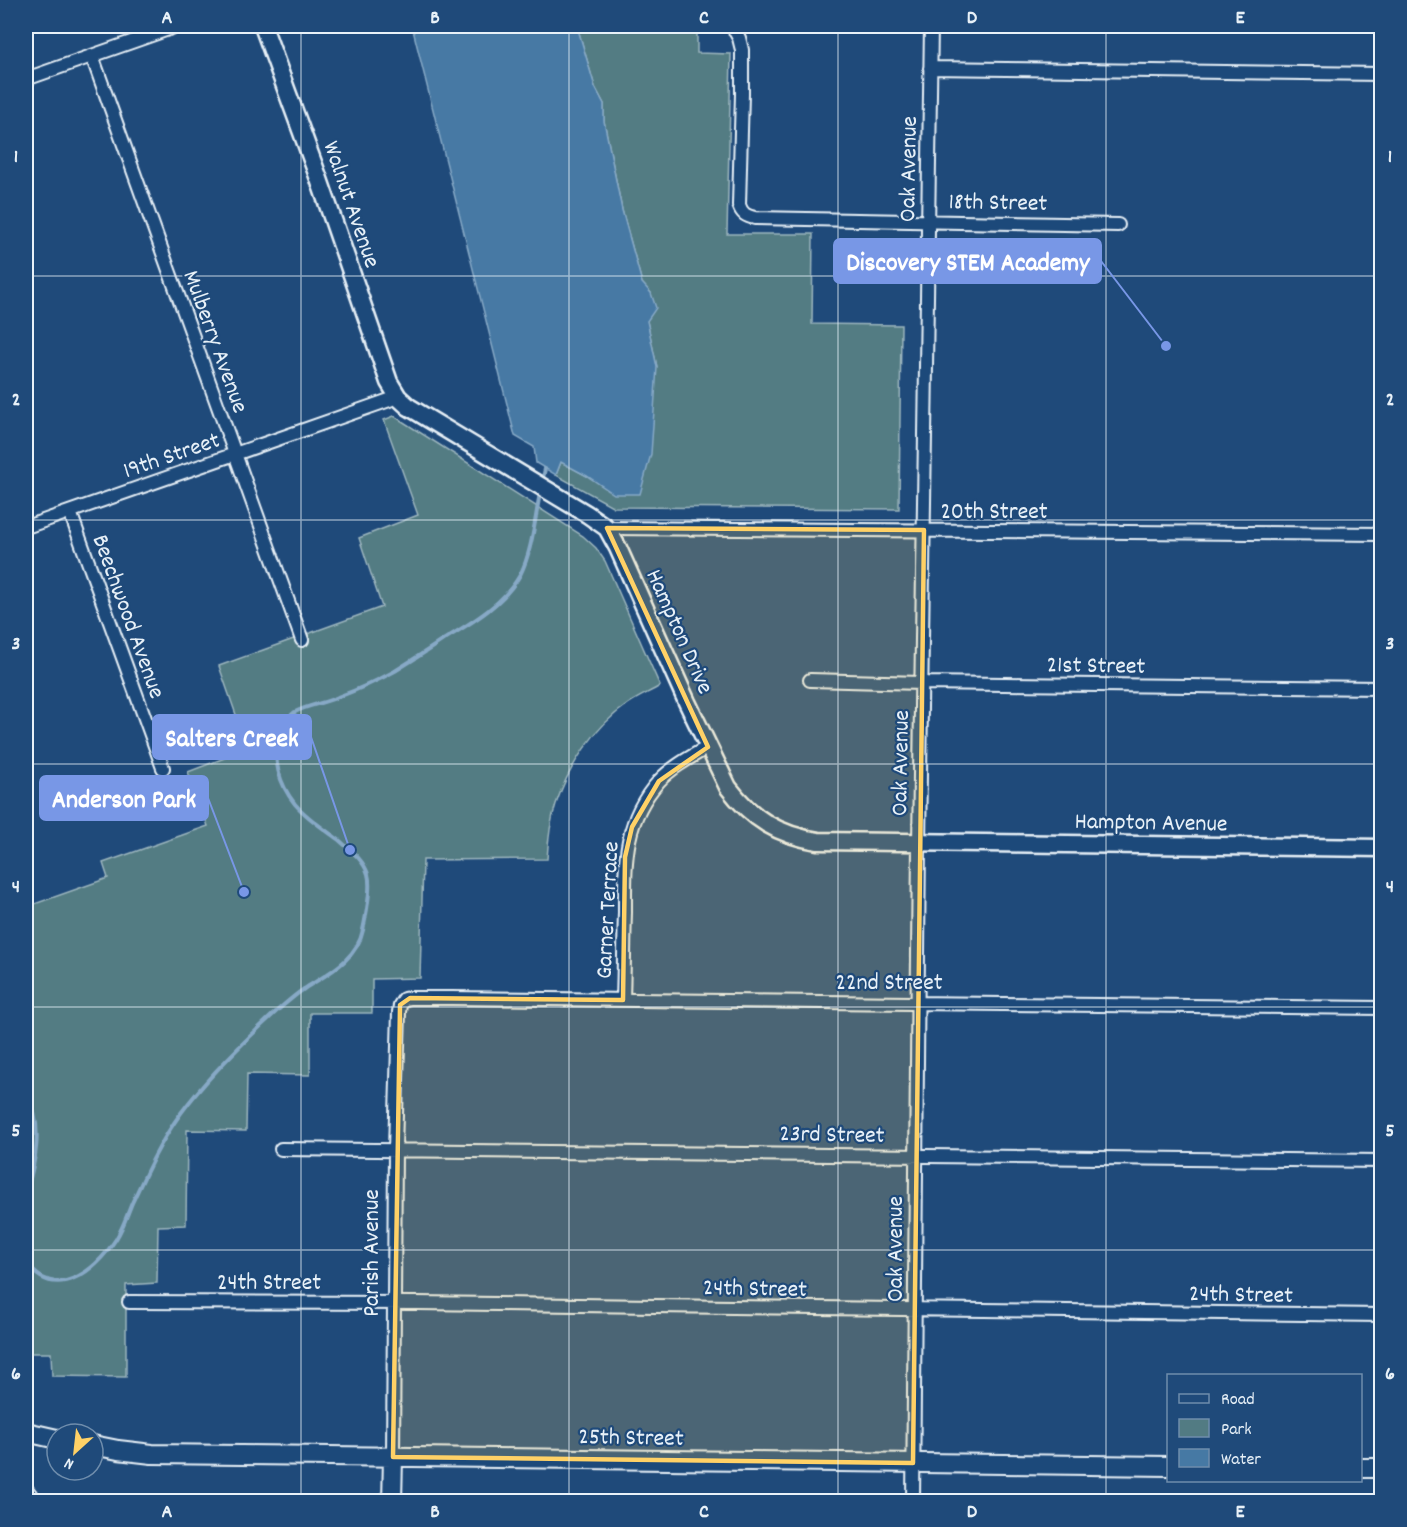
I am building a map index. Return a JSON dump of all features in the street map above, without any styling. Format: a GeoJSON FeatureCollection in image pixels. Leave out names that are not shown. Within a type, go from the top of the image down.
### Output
{"type":"FeatureCollection","features":[{"type":"Feature","properties":{"kind":"main road"},"geometry":{"type":"LineString","coordinates":[[26,1432],[45,1436]]}},
{"type":"Feature","properties":{"kind":"main road","name":"25th Street"},"geometry":{"type":"LineString","coordinates":[[105,1447],[152,1454],[1167,1466]]}},
{"type":"Feature","properties":{"kind":"main road","name":"Parish Avenue"},"geometry":{"type":"LineString","coordinates":[[392,1502],[393,1457]]}},
{"type":"Feature","properties":{"kind":"main road"},"geometry":{"type":"LineString","coordinates":[[1362,1468],[1382,1468]]}},
{"type":"Feature","properties":{"kind":"street"},"geometry":{"type":"LineString","coordinates":[[26,79],[177,26]]}},
{"type":"Feature","properties":{"kind":"street","name":"Walnut Avenue"},"geometry":{"type":"LineString","coordinates":[[263,26],[389,382],[398,397]]}},
{"type":"Feature","properties":{"kind":"street","name":"18th Street"},"geometry":{"type":"LineString","coordinates":[[732,26],[739,38],[742,50],[739,205],[746,216],[754,218],[1118,225]]}},
{"type":"Feature","properties":{"kind":"street","name":"Oak Avenue"},"geometry":{"type":"LineString","coordinates":[[913,1502],[919,843],[931,26]]}},
{"type":"Feature","properties":{"kind":"street","name":"Mulberry Avenue"},"geometry":{"type":"LineString","coordinates":[[92,56],[302,640]]}},
{"type":"Feature","properties":{"kind":"street"},"geometry":{"type":"LineString","coordinates":[[930,68],[1382,74]]}},
{"type":"Feature","properties":{"kind":"street","name":"19th Street"},"geometry":{"type":"LineString","coordinates":[[26,527],[398,397]]}},
{"type":"Feature","properties":{"kind":"street","name":"Hampton Drive"},"geometry":{"type":"LineString","coordinates":[[398,397],[409,407],[607,528],[728,787],[750,812],[797,838],[818,841],[919,843]]}},
{"type":"Feature","properties":{"kind":"street","name":"Beechwood Avenue"},"geometry":{"type":"LineString","coordinates":[[70,512],[162,768]]}},
{"type":"Feature","properties":{"kind":"street","name":"20th Street"},"geometry":{"type":"LineString","coordinates":[[607,528],[1382,534]]}},
{"type":"Feature","properties":{"kind":"street","name":"21st Street"},"geometry":{"type":"LineString","coordinates":[[810,680],[1382,688]]}},
{"type":"Feature","properties":{"kind":"street","name":"Garner Terrace"},"geometry":{"type":"LineString","coordinates":[[623,1000],[626,857],[632,827],[647,796],[659,781],[673,768],[708,747]]}},
{"type":"Feature","properties":{"kind":"street","name":"Hampton Avenue"},"geometry":{"type":"LineString","coordinates":[[919,843],[1382,848]]}},
{"type":"Feature","properties":{"kind":"street","name":"22nd Street"},"geometry":{"type":"LineString","coordinates":[[400,1005],[404,999],[410,998],[1382,1008]]}},
{"type":"Feature","properties":{"kind":"street","name":"Parish Avenue"},"geometry":{"type":"LineString","coordinates":[[393,1457],[394,1149],[400,1005]]}},
{"type":"Feature","properties":{"kind":"street","name":"23rd Street"},"geometry":{"type":"LineString","coordinates":[[281,1149],[1382,1161]]}},
{"type":"Feature","properties":{"kind":"street","name":"24th Street"},"geometry":{"type":"LineString","coordinates":[[129,1302],[1382,1315]]}},
{"type":"Feature","properties":{"kind":"street"},"geometry":{"type":"LineString","coordinates":[[26,1490],[36,1502]]}},
{"type":"Feature","properties":{"kind":"highlighted area"},"geometry":{"type":"Polygon","coordinates":[[[607,528],[924,530],[913,1463],[393,1457],[400,1005],[410,998],[623,1000],[625,857],[632,827],[659,781],[708,747],[607,528]]]}},
{"type":"Feature","properties":{"kind":"green space"},"geometry":{"type":"Polygon","coordinates":[[[577,26],[697,26],[697,53],[731,54],[727,234],[813,234],[812,324],[901,325],[899,509],[614,507],[556,475],[561,462],[587,476],[657,367],[647,321],[651,293],[642,283],[622,210],[604,121],[604,104],[595,87],[577,26]]]}},
{"type":"Feature","properties":{"kind":"green space"},"geometry":{"type":"Polygon","coordinates":[[[394,416],[583,536],[596,548],[605,561],[660,686],[632,701],[616,713],[584,748],[556,804],[547,859],[423,860],[420,978],[372,979],[372,1013],[310,1013],[310,1075],[247,1074],[246,1131],[187,1130],[186,1225],[158,1226],[157,1283],[126,1285],[126,1377],[52,1376],[51,1353],[26,1353],[26,907],[108,878],[103,863],[208,826],[188,772],[248,749],[219,666],[382,607],[359,538],[418,515],[384,420],[394,416]]]}},
{"type":"Feature","properties":{"kind":"water"},"geometry":{"type":"Polygon","coordinates":[[[412,26],[577,26],[595,87],[604,104],[604,121],[622,210],[642,283],[651,293],[656,308],[647,321],[657,367],[651,454],[640,494],[614,494],[561,462],[556,475],[536,463],[534,447],[515,436],[412,26]]]}},
{"type":"Feature","properties":{"kind":"waterway"},"geometry":{"type":"LineString","coordinates":[[542,482],[545,469]]}},
{"type":"Feature","properties":{"kind":"waterway"},"geometry":{"type":"LineString","coordinates":[[26,1263],[38,1275],[50,1281],[62,1281],[74,1278],[97,1262],[118,1235],[160,1145],[191,1099],[226,1060],[278,1010],[301,991],[340,965],[354,950],[360,941],[367,910],[368,874],[356,855],[305,814],[289,796],[278,771],[276,753],[279,735],[295,712],[328,701],[388,675],[475,620],[496,604],[513,586],[524,566],[533,535],[540,493]]}},
{"type":"Feature","properties":{"kind":"waterway"},"geometry":{"type":"LineString","coordinates":[[26,1092],[32,1104],[37,1129],[33,1168],[26,1193]]}},
{"type":"Feature","properties":{"kind":"place","name":"Discovery STEM Academy"},"geometry":{"type":"Point","coordinates":[1166,346]}},
{"type":"Feature","properties":{"kind":"place","name":"Salters Creek"},"geometry":{"type":"Point","coordinates":[350,850]}},
{"type":"Feature","properties":{"kind":"place","name":"Anderson Park"},"geometry":{"type":"Point","coordinates":[244,892]}}]}
